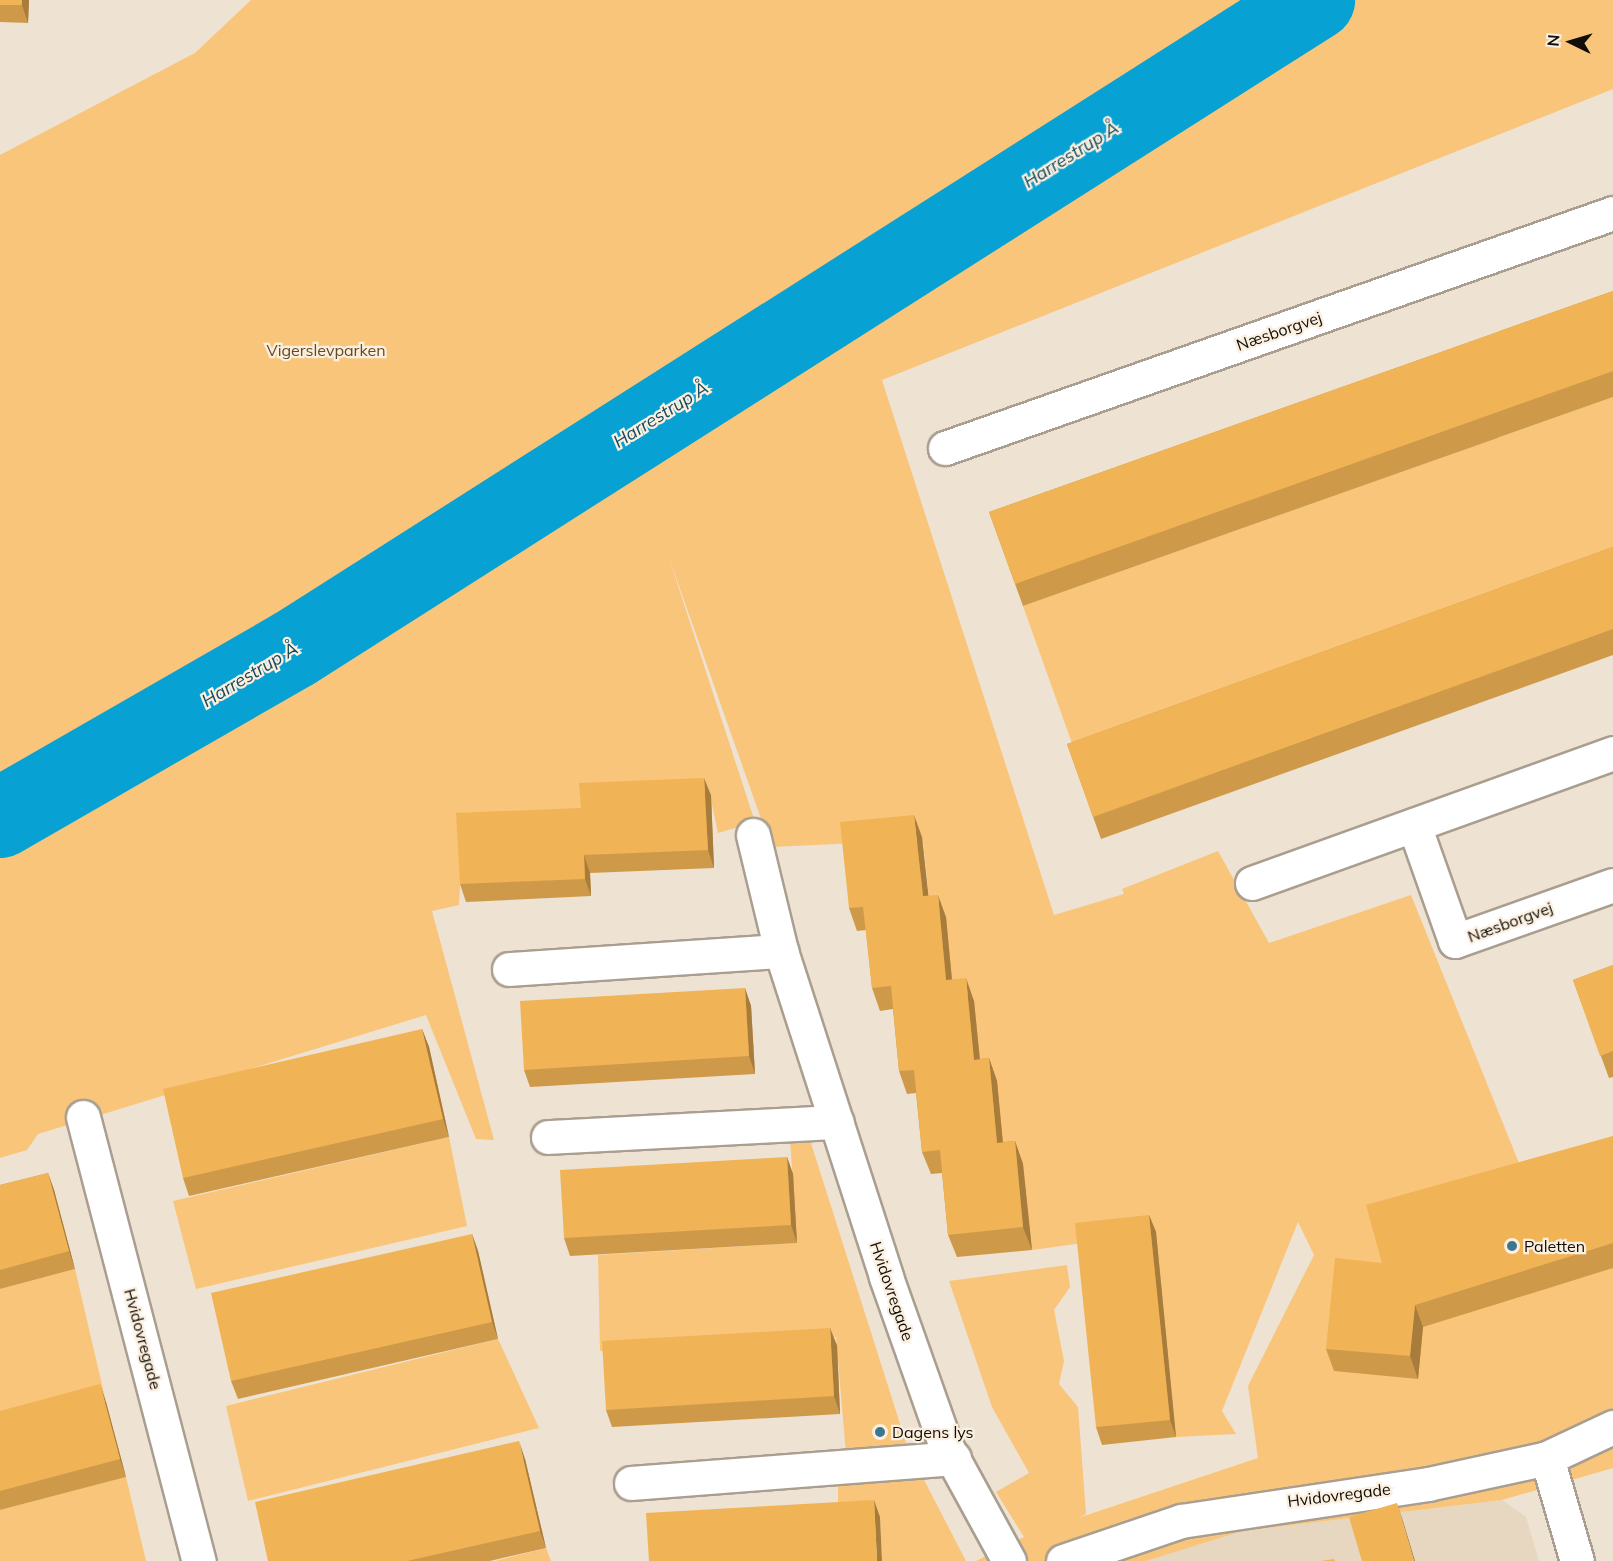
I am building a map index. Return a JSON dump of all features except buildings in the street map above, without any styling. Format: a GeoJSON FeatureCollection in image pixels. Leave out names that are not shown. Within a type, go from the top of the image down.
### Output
{"type":"FeatureCollection","features":[{"type":"Feature","properties":{"kind":"street","name":"Næsborgvej"},"geometry":{"type":"LineString","coordinates":[[945,448],[1613,213]]}},
{"type":"Feature","properties":{"kind":"street"},"geometry":{"type":"LineString","coordinates":[[1252,883],[1613,753]]}},
{"type":"Feature","properties":{"kind":"street","name":"Næsborgvej"},"geometry":{"type":"LineString","coordinates":[[1414,825],[1455,941],[1613,885]]}},
{"type":"Feature","properties":{"kind":"street","name":"Hvidovregade"},"geometry":{"type":"LineString","coordinates":[[753,835],[780,951],[886,1277],[954,1458],[1009,1561]]}},
{"type":"Feature","properties":{"kind":"street"},"geometry":{"type":"LineString","coordinates":[[509,969],[780,951]]}},
{"type":"Feature","properties":{"kind":"street","name":"Hvidovregade"},"geometry":{"type":"LineString","coordinates":[[83,1117],[200,1561]]}},
{"type":"Feature","properties":{"kind":"street"},"geometry":{"type":"LineString","coordinates":[[548,1137],[837,1122]]}},
{"type":"Feature","properties":{"kind":"street","name":"Hvidovregade"},"geometry":{"type":"LineString","coordinates":[[1063,1561],[1181,1521],[1428,1484],[1546,1458],[1613,1427]]}},
{"type":"Feature","properties":{"kind":"street"},"geometry":{"type":"LineString","coordinates":[[632,1483],[954,1458]]}},
{"type":"Feature","properties":{"kind":"street"},"geometry":{"type":"LineString","coordinates":[[1546,1458],[1577,1561]]}},
{"type":"Feature","properties":{"kind":"shaded area"},"geometry":{"type":"Polygon","coordinates":[[[1502,1500],[1526,1517],[1539,1561],[1134,1561],[1242,1531],[1502,1500]]]}},
{"type":"Feature","properties":{"kind":"green space","name":"Vigerslevparken"},"geometry":{"type":"Polygon","coordinates":[[[251,0],[1613,0],[1613,89],[882,380],[1054,915],[1124,894],[1122,889],[1218,851],[1269,943],[1411,895],[1521,1168],[1613,1143],[1613,1468],[1502,1500],[1242,1531],[1146,1561],[976,1561],[1024,1537],[996,1492],[1029,1473],[992,1407],[949,1281],[1067,1265],[1070,1287],[1054,1310],[1064,1361],[1059,1384],[1078,1407],[1086,1514],[1078,1518],[1258,1458],[1248,1386],[1314,1255],[1298,1222],[1222,1411],[1236,1434],[1176,1437],[1156,1233],[1032,1250],[1023,1164],[1005,1166],[954,1002],[946,918],[931,919],[923,840],[771,847],[668,555],[755,822],[718,833],[710,795],[587,825],[463,831],[459,905],[432,911],[494,1140],[476,1139],[426,1015],[38,1134],[27,1150],[0,1158],[0,155],[195,53],[251,0]]]}},
{"type":"Feature","properties":{"kind":"green space"},"geometry":{"type":"Polygon","coordinates":[[[1613,397],[1613,557],[1074,749],[1023,606],[1613,397]]]}},
{"type":"Feature","properties":{"kind":"green space"},"geometry":{"type":"Polygon","coordinates":[[[449,1137],[467,1226],[196,1289],[173,1201],[449,1137]]]}},
{"type":"Feature","properties":{"kind":"green space"},"geometry":{"type":"Polygon","coordinates":[[[790,1138],[810,1140],[908,1449],[846,1454],[836,1337],[600,1351],[598,1255],[797,1243],[790,1138]]]}},
{"type":"Feature","properties":{"kind":"green space"},"geometry":{"type":"Polygon","coordinates":[[[75,1269],[106,1402],[0,1430],[0,1289],[75,1269]]]}},
{"type":"Feature","properties":{"kind":"green space"},"geometry":{"type":"Polygon","coordinates":[[[498,1339],[539,1428],[248,1501],[226,1406],[498,1339]]]}},
{"type":"Feature","properties":{"kind":"green space"},"geometry":{"type":"Polygon","coordinates":[[[922,1476],[966,1561],[882,1561],[880,1518],[838,1511],[838,1482],[922,1476]]]}},
{"type":"Feature","properties":{"kind":"green space"},"geometry":{"type":"Polygon","coordinates":[[[126,1477],[146,1561],[0,1561],[0,1510],[126,1477]]]}},
{"type":"Feature","properties":{"kind":"green space"},"geometry":{"type":"Polygon","coordinates":[[[546,1548],[551,1561],[495,1561],[546,1548]]]}},
{"type":"Feature","properties":{"kind":"waterway","name":"Harrestrup Å"},"geometry":{"type":"LineString","coordinates":[[0,818],[294,649],[1315,0]]}},
{"type":"Feature","properties":{"kind":"place","name":"Paletten"},"geometry":{"type":"Point","coordinates":[1512,1246]}},
{"type":"Feature","properties":{"kind":"place","name":"Dagens lys"},"geometry":{"type":"Point","coordinates":[880,1432]}}]}
